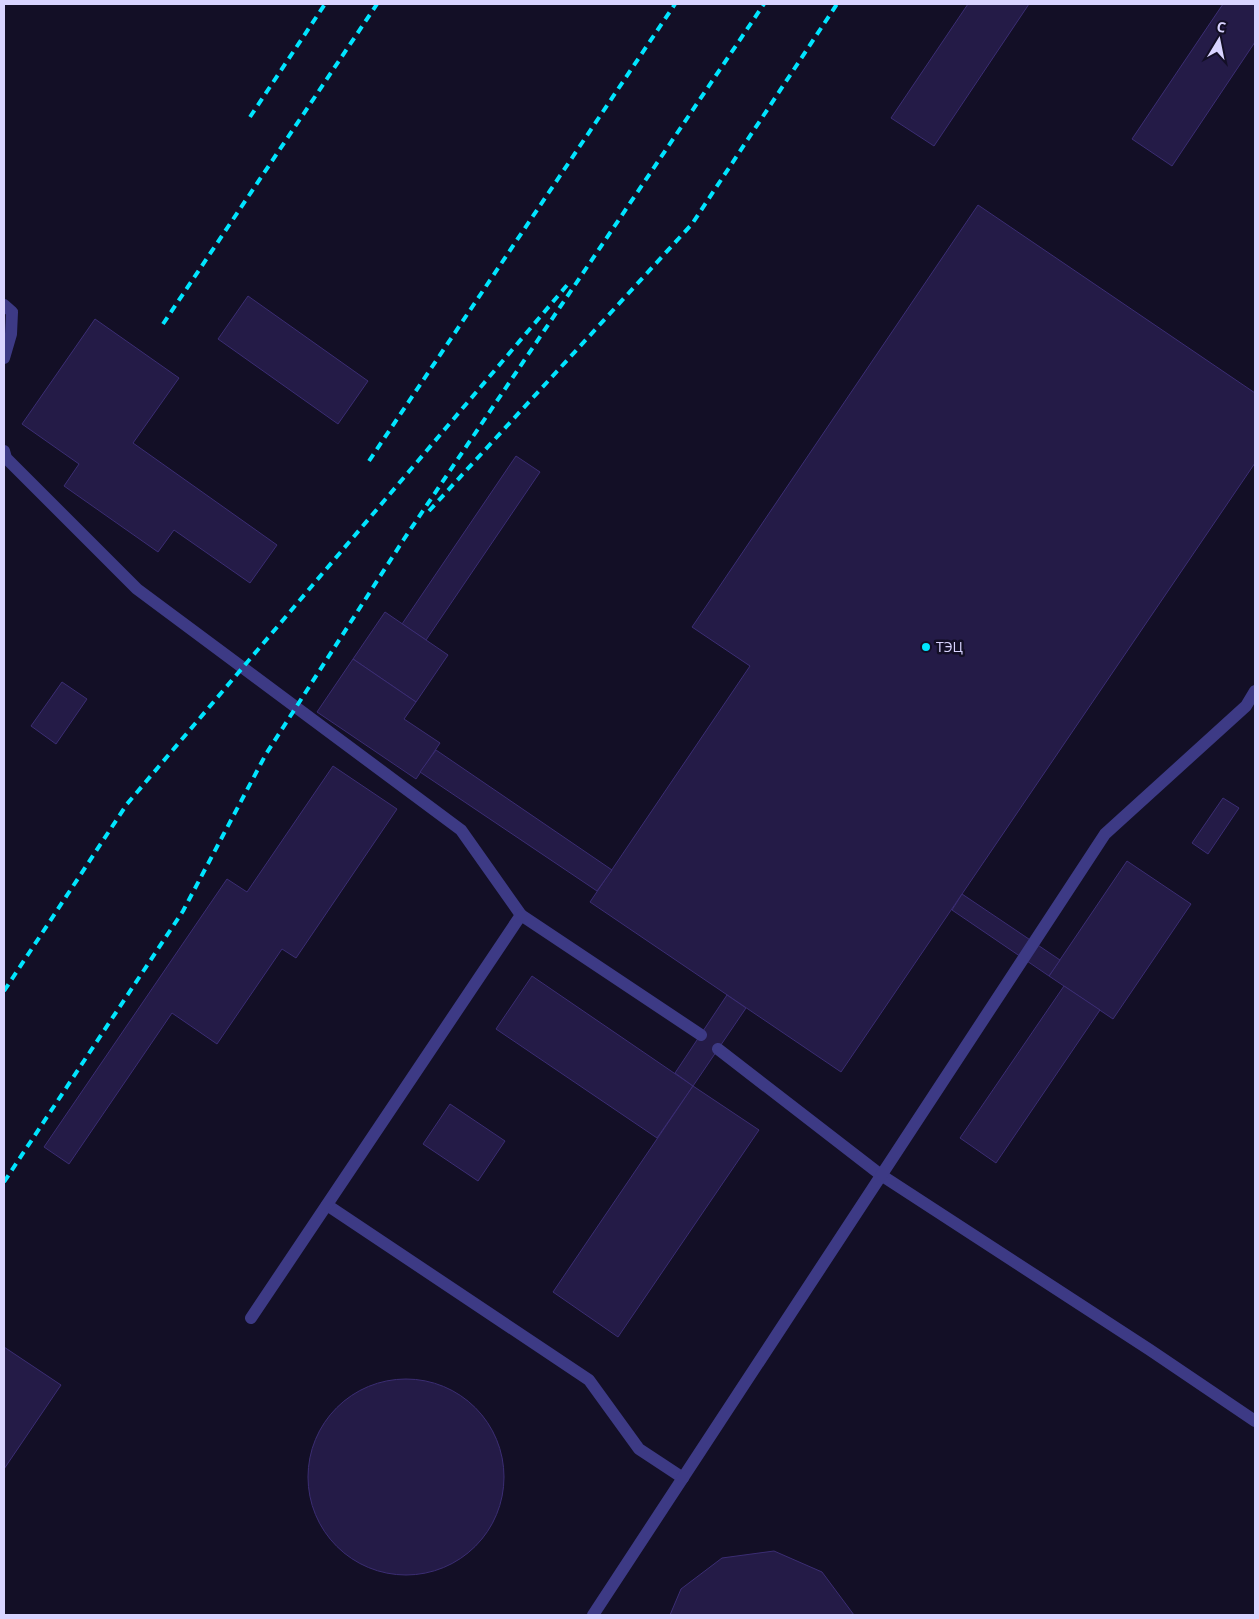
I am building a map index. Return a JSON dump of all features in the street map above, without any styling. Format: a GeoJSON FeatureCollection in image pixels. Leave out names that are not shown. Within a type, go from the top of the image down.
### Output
{"type":"FeatureCollection","features":[{"type":"Feature","properties":{"kind":"lane"},"geometry":{"type":"LineString","coordinates":[[4,305],[12,312],[11,334],[4,358]]}},
{"type":"Feature","properties":{"kind":"lane"},"geometry":{"type":"LineString","coordinates":[[4,451],[6,458],[137,589],[461,830],[521,915],[701,1035]]}},
{"type":"Feature","properties":{"kind":"lane"},"geometry":{"type":"LineString","coordinates":[[593,1615],[1105,834],[1246,706],[1255,690]]}},
{"type":"Feature","properties":{"kind":"lane"},"geometry":{"type":"LineString","coordinates":[[251,1318],[521,915]]}},
{"type":"Feature","properties":{"kind":"lane"},"geometry":{"type":"LineString","coordinates":[[718,1049],[881,1175],[1150,1350],[1255,1421]]}},
{"type":"Feature","properties":{"kind":"lane"},"geometry":{"type":"LineString","coordinates":[[327,1205],[589,1380],[639,1450],[683,1478]]}},
{"type":"Feature","properties":{"kind":"building"},"geometry":{"type":"Polygon","coordinates":[[[968,4],[1029,4],[934,146],[891,118],[968,4]]]}},
{"type":"Feature","properties":{"kind":"building"},"geometry":{"type":"Polygon","coordinates":[[[1223,4],[1255,4],[1255,42],[1172,166],[1132,139],[1223,4]]]}},
{"type":"Feature","properties":{"kind":"building","name":"ТЭЦ"},"geometry":{"type":"Polygon","coordinates":[[[978,205],[1255,393],[1255,463],[841,1072],[590,902],[750,666],[692,627],[978,205]]]}},
{"type":"Feature","properties":{"kind":"building"},"geometry":{"type":"Polygon","coordinates":[[[248,296],[368,381],[338,424],[218,339],[248,296]]]}},
{"type":"Feature","properties":{"kind":"building"},"geometry":{"type":"Polygon","coordinates":[[[95,319],[179,378],[133,443],[277,545],[250,583],[174,530],[158,552],[64,486],[79,464],[22,424],[95,319]]]}},
{"type":"Feature","properties":{"kind":"building"},"geometry":{"type":"Polygon","coordinates":[[[516,456],[540,472],[426,640],[402,624],[516,456]]]}},
{"type":"Feature","properties":{"kind":"building"},"geometry":{"type":"Polygon","coordinates":[[[385,612],[448,655],[416,702],[353,659],[385,612]]]}},
{"type":"Feature","properties":{"kind":"building"},"geometry":{"type":"Polygon","coordinates":[[[353,659],[416,702],[404,719],[440,743],[416,779],[317,712],[353,659]]]}},
{"type":"Feature","properties":{"kind":"building"},"geometry":{"type":"Polygon","coordinates":[[[62,682],[87,699],[56,744],[31,726],[62,682]]]}},
{"type":"Feature","properties":{"kind":"building"},"geometry":{"type":"Polygon","coordinates":[[[436,750],[612,870],[597,891],[420,772],[436,750]]]}},
{"type":"Feature","properties":{"kind":"building"},"geometry":{"type":"Polygon","coordinates":[[[333,766],[397,809],[296,958],[282,949],[217,1044],[172,1013],[69,1164],[44,1147],[227,879],[247,892],[333,766]]]}},
{"type":"Feature","properties":{"kind":"building"},"geometry":{"type":"Polygon","coordinates":[[[1223,798],[1239,808],[1208,854],[1192,843],[1223,798]]]}},
{"type":"Feature","properties":{"kind":"building"},"geometry":{"type":"Polygon","coordinates":[[[1127,861],[1191,904],[1113,1019],[1049,976],[1127,861]]]}},
{"type":"Feature","properties":{"kind":"building"},"geometry":{"type":"Polygon","coordinates":[[[962,894],[1060,960],[1049,976],[952,910],[962,894]]]}},
{"type":"Feature","properties":{"kind":"building"},"geometry":{"type":"Polygon","coordinates":[[[532,976],[693,1086],[657,1138],[496,1029],[532,976]]]}},
{"type":"Feature","properties":{"kind":"building"},"geometry":{"type":"Polygon","coordinates":[[[1064,986],[1100,1010],[996,1163],[960,1138],[1064,986]]]}},
{"type":"Feature","properties":{"kind":"building"},"geometry":{"type":"Polygon","coordinates":[[[727,995],[746,1008],[693,1086],[675,1073],[727,995]]]}},
{"type":"Feature","properties":{"kind":"building"},"geometry":{"type":"Polygon","coordinates":[[[693,1086],[759,1130],[618,1337],[553,1292],[693,1086]]]}},
{"type":"Feature","properties":{"kind":"building"},"geometry":{"type":"Polygon","coordinates":[[[450,1104],[505,1141],[478,1181],[423,1144],[450,1104]]]}},
{"type":"Feature","properties":{"kind":"building"},"geometry":{"type":"Polygon","coordinates":[[[4,1347],[61,1385],[4,1469],[4,1347]]]}},
{"type":"Feature","properties":{"kind":"building"},"geometry":{"type":"Polygon","coordinates":[[[406,1379],[425,1381],[443,1386],[468,1401],[482,1415],[497,1440],[502,1458],[504,1477],[502,1496],[497,1514],[482,1539],[468,1553],[443,1568],[425,1573],[406,1575],[387,1573],[369,1568],[344,1553],[330,1539],[315,1514],[310,1496],[308,1477],[310,1458],[315,1440],[330,1415],[344,1401],[369,1386],[387,1381],[406,1379]]]}},
{"type":"Feature","properties":{"kind":"building"},"geometry":{"type":"Polygon","coordinates":[[[774,1551],[822,1572],[854,1615],[670,1615],[681,1589],[722,1558],[774,1551]]]}},
{"type":"Feature","properties":{"kind":"railway"},"geometry":{"type":"LineString","coordinates":[[250,117],[325,4]]}},
{"type":"Feature","properties":{"kind":"railway"},"geometry":{"type":"LineString","coordinates":[[163,324],[377,4]]}},
{"type":"Feature","properties":{"kind":"railway"},"geometry":{"type":"LineString","coordinates":[[369,461],[675,4]]}},
{"type":"Feature","properties":{"kind":"railway"},"geometry":{"type":"LineString","coordinates":[[4,1182],[183,911],[266,754],[404,539],[764,4]]}},
{"type":"Feature","properties":{"kind":"railway"},"geometry":{"type":"LineString","coordinates":[[429,511],[692,224],[837,4]]}},
{"type":"Feature","properties":{"kind":"railway"},"geometry":{"type":"LineString","coordinates":[[4,991],[127,804],[568,284]]}},
{"type":"Feature","properties":{"kind":"place","name":"ТЭЦ"},"geometry":{"type":"Point","coordinates":[926,647]}}]}
